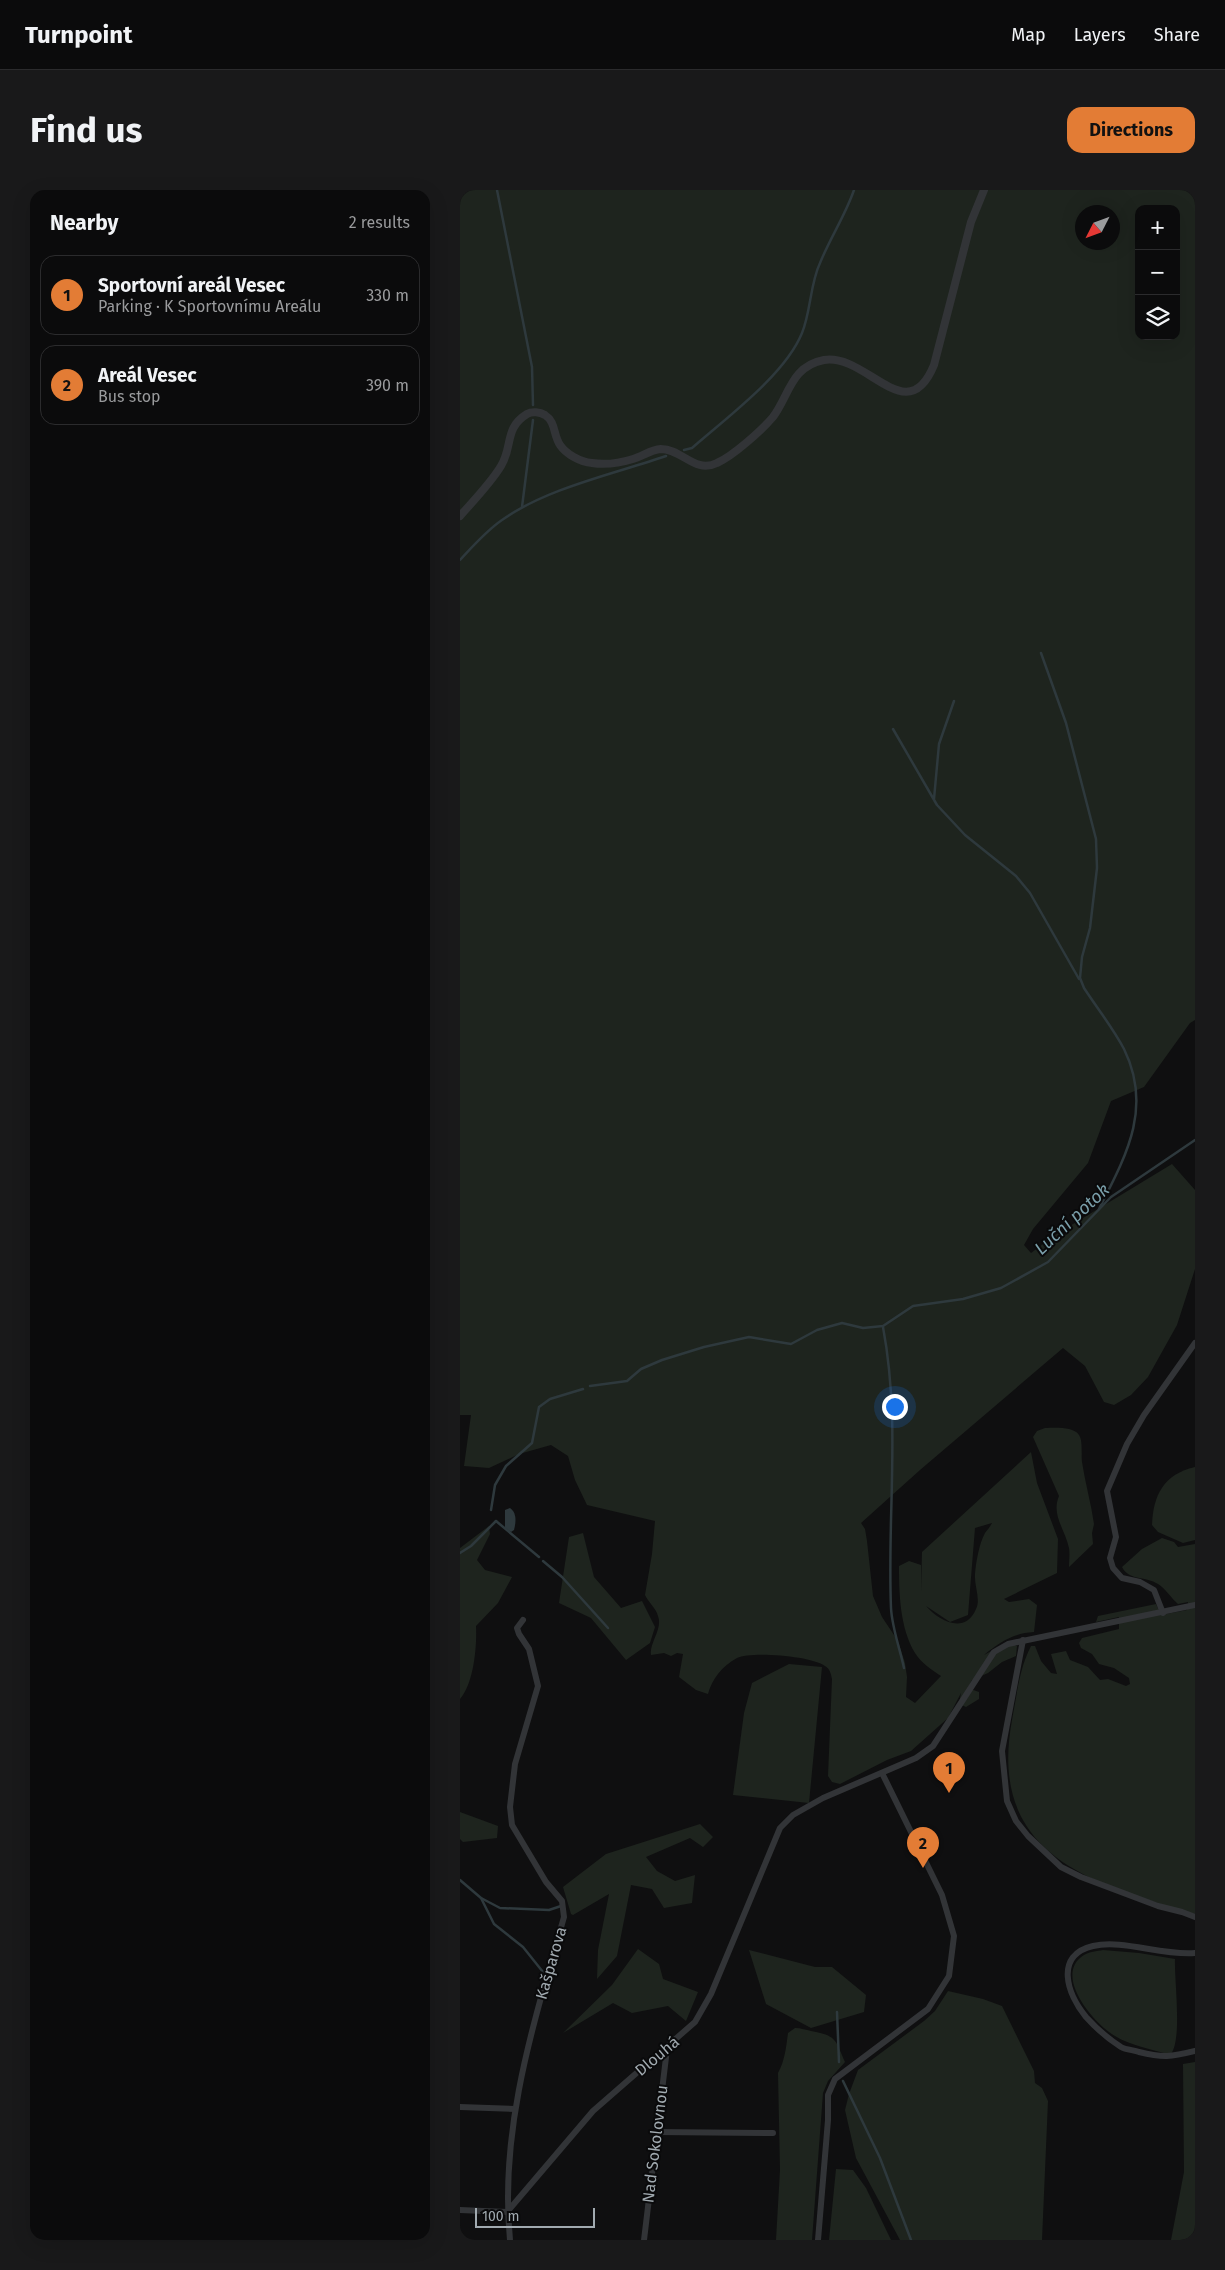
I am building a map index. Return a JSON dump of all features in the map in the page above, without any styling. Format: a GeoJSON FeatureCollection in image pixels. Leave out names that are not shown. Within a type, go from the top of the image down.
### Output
{"type":"FeatureCollection","features":[{"type":"Feature","properties":{"kind":"street"},"geometry":{"type":"LineString","coordinates":[[460,516],[502,466],[511,432],[518,420],[531,412],[544,414],[552,422],[559,444],[572,456],[590,463],[610,464],[634,459],[649,451],[662,449],[695,464],[705,466],[718,463],[758,431],[774,416],[788,387],[797,376],[823,360],[836,360],[855,366],[893,390],[909,393],[918,390],[928,381],[934,366],[971,222],[984,190]]}},
{"type":"Feature","properties":{"kind":"street"},"geometry":{"type":"LineString","coordinates":[[1163,1613],[1154,1590],[1140,1582],[1122,1578],[1113,1568],[1110,1558],[1116,1537],[1107,1491],[1127,1444],[1144,1415],[1195,1343]]}},
{"type":"Feature","properties":{"kind":"street"},"geometry":{"type":"LineString","coordinates":[[818,2240],[828,2120],[828,2096],[835,2079],[928,2009],[949,1976],[954,1936],[942,1895],[882,1773],[916,1758],[933,1746],[994,1652],[1008,1644],[1195,1605]]}},
{"type":"Feature","properties":{"kind":"street","name":"Kašparova"},"geometry":{"type":"LineString","coordinates":[[510,2240],[507,2212],[507,2172],[515,2110],[531,2033],[564,1917],[562,1902],[546,1882],[512,1824],[510,1806],[515,1764],[538,1686],[529,1649],[517,1628],[523,1620]]}},
{"type":"Feature","properties":{"kind":"street"},"geometry":{"type":"LineString","coordinates":[[1023,1640],[1002,1751],[1007,1802],[1016,1821],[1028,1836],[1061,1867],[1081,1877],[1158,1906],[1195,1917]]}},
{"type":"Feature","properties":{"kind":"street","name":"Dlouhá"},"geometry":{"type":"LineString","coordinates":[[507,2212],[593,2111],[695,2022],[711,1994],[780,1828],[793,1815],[823,1798],[882,1773]]}},
{"type":"Feature","properties":{"kind":"street"},"geometry":{"type":"LineString","coordinates":[[1195,1953],[1178,1954],[1110,1944],[1094,1946],[1076,1952],[1068,1965],[1067,1983],[1086,2018],[1122,2048],[1162,2057],[1195,2051]]}},
{"type":"Feature","properties":{"kind":"street","name":"Nad Sokolovnou"},"geometry":{"type":"LineString","coordinates":[[644,2240],[667,2048]]}},
{"type":"Feature","properties":{"kind":"street"},"geometry":{"type":"LineString","coordinates":[[460,2107],[515,2110]]}},
{"type":"Feature","properties":{"kind":"street"},"geometry":{"type":"LineString","coordinates":[[656,2132],[772,2133]]}},
{"type":"Feature","properties":{"kind":"street"},"geometry":{"type":"LineString","coordinates":[[460,2210],[507,2212]]}},
{"type":"Feature","properties":{"kind":"shaded area"},"geometry":{"type":"Polygon","coordinates":[[[460,190],[1195,190],[1195,1020],[1190,1023],[1144,1087],[1111,1101],[1088,1163],[1033,1229],[1024,1245],[1031,1253],[1055,1235],[1172,1164],[1195,1190],[1195,1269],[1177,1325],[1148,1377],[1131,1395],[1114,1405],[1104,1402],[1085,1366],[1063,1348],[861,1523],[865,1529],[867,1541],[873,1596],[882,1617],[898,1641],[907,1677],[906,1697],[915,1703],[941,1676],[920,1660],[906,1633],[901,1611],[899,1566],[909,1561],[921,1565],[921,1591],[922,1552],[1031,1452],[1037,1483],[1058,1539],[1057,1573],[1004,1599],[1009,1602],[1029,1599],[1037,1605],[1034,1632],[1020,1634],[1008,1639],[984,1655],[1008,1642],[1017,1646],[1016,1656],[1002,1662],[988,1673],[972,1680],[968,1688],[979,1692],[979,1699],[966,1707],[959,1704],[961,1693],[948,1718],[911,1751],[887,1760],[840,1784],[832,1782],[828,1776],[832,1679],[827,1667],[818,1662],[795,1657],[744,1656],[737,1658],[722,1669],[712,1683],[708,1694],[696,1690],[679,1677],[683,1654],[677,1653],[671,1656],[664,1653],[651,1655],[659,1621],[656,1610],[645,1595],[655,1521],[587,1505],[575,1480],[568,1456],[551,1445],[519,1454],[489,1468],[464,1466],[471,1415],[460,1415],[460,190]],[[992,1523],[975,1528],[968,1615],[950,1622],[926,1606],[931,1612],[945,1620],[952,1623],[965,1622],[971,1617],[976,1609],[978,1597],[975,1569],[979,1548],[985,1533],[992,1523]]]}},
{"type":"Feature","properties":{"kind":"shaded area"},"geometry":{"type":"Polygon","coordinates":[[[1045,1428],[1072,1430],[1079,1435],[1081,1441],[1082,1462],[1094,1524],[1092,1533],[1093,1544],[1069,1567],[1069,1548],[1057,1509],[1059,1496],[1033,1437],[1037,1431],[1045,1428]]]}},
{"type":"Feature","properties":{"kind":"shaded area"},"geometry":{"type":"Polygon","coordinates":[[[1195,1467],[1195,1540],[1183,1543],[1158,1532],[1152,1525],[1153,1514],[1162,1487],[1175,1475],[1195,1467]]]}},
{"type":"Feature","properties":{"kind":"shaded area"},"geometry":{"type":"Polygon","coordinates":[[[510,1508],[514,1512],[515,1518],[514,1530],[511,1532],[505,1528],[505,1510],[510,1508]]]}},
{"type":"Feature","properties":{"kind":"shaded area"},"geometry":{"type":"Polygon","coordinates":[[[489,1526],[490,1534],[477,1560],[485,1570],[512,1577],[498,1603],[476,1626],[475,1654],[469,1684],[460,1699],[460,1548],[489,1526]]]}},
{"type":"Feature","properties":{"kind":"shaded area"},"geometry":{"type":"Polygon","coordinates":[[[583,1533],[594,1577],[621,1608],[642,1601],[655,1627],[650,1643],[626,1660],[591,1618],[559,1603],[569,1537],[583,1533]]]}},
{"type":"Feature","properties":{"kind":"shaded area"},"geometry":{"type":"Polygon","coordinates":[[[1162,1538],[1174,1542],[1178,1547],[1195,1544],[1195,1914],[1119,1890],[1084,1875],[1055,1856],[1031,1833],[1015,1803],[1008,1766],[1012,1720],[1017,1692],[1021,1673],[1031,1646],[1035,1646],[1041,1661],[1051,1673],[1057,1674],[1051,1654],[1066,1651],[1070,1660],[1088,1667],[1100,1680],[1108,1679],[1126,1686],[1130,1684],[1129,1678],[1114,1668],[1099,1664],[1092,1654],[1081,1648],[1079,1643],[1082,1638],[1119,1629],[1119,1617],[1096,1622],[1098,1616],[1156,1604],[1161,1615],[1187,1610],[1188,1602],[1178,1604],[1158,1584],[1133,1576],[1122,1567],[1142,1549],[1162,1538]]]}},
{"type":"Feature","properties":{"kind":"shaded area"},"geometry":{"type":"Polygon","coordinates":[[[789,1664],[822,1667],[809,1803],[733,1795],[744,1713],[752,1683],[789,1664]]]}},
{"type":"Feature","properties":{"kind":"shaded area"},"geometry":{"type":"Polygon","coordinates":[[[460,1812],[498,1826],[497,1838],[463,1842],[460,1839],[460,1812]]]}},
{"type":"Feature","properties":{"kind":"shaded area"},"geometry":{"type":"Polygon","coordinates":[[[700,1824],[713,1837],[703,1847],[690,1838],[646,1857],[657,1871],[675,1881],[695,1875],[692,1903],[664,1908],[652,1889],[631,1885],[617,1956],[597,1979],[598,1950],[609,1894],[573,1915],[571,1914],[563,1887],[606,1854],[700,1824]]]}},
{"type":"Feature","properties":{"kind":"shaded area"},"geometry":{"type":"Polygon","coordinates":[[[638,1949],[659,1964],[663,1979],[698,1992],[686,2021],[668,2006],[632,2013],[613,2003],[563,2033],[612,1985],[638,1949]]]}},
{"type":"Feature","properties":{"kind":"shaded area"},"geometry":{"type":"Polygon","coordinates":[[[749,1950],[815,1967],[832,1967],[866,1995],[864,2012],[811,2028],[766,2004],[749,1950]]]}},
{"type":"Feature","properties":{"kind":"shaded area"},"geometry":{"type":"Polygon","coordinates":[[[1103,1950],[1175,1959],[1177,2024],[1174,2048],[1170,2055],[1135,2045],[1115,2036],[1097,2021],[1080,1999],[1074,1986],[1072,1974],[1075,1964],[1086,1954],[1103,1950]]]}},
{"type":"Feature","properties":{"kind":"shaded area"},"geometry":{"type":"Polygon","coordinates":[[[948,1991],[983,1999],[1002,2006],[1034,2071],[1035,2083],[1042,2088],[1048,2101],[1042,2240],[900,2240],[856,2158],[845,2110],[858,2070],[924,2021],[935,2011],[948,1991]]]}},
{"type":"Feature","properties":{"kind":"shaded area"},"geometry":{"type":"Polygon","coordinates":[[[795,2028],[831,2037],[837,2043],[845,2062],[828,2081],[823,2093],[812,2240],[776,2240],[780,2170],[778,2073],[784,2059],[788,2033],[795,2028]]]}},
{"type":"Feature","properties":{"kind":"shaded area"},"geometry":{"type":"Polygon","coordinates":[[[1195,2062],[1195,2240],[1171,2240],[1184,2172],[1183,2064],[1195,2062]]]}},
{"type":"Feature","properties":{"kind":"shaded area"},"geometry":{"type":"Polygon","coordinates":[[[836,2169],[853,2170],[866,2188],[891,2240],[829,2240],[836,2169]]]}},
{"type":"Feature","properties":{"kind":"waterway"},"geometry":{"type":"LineString","coordinates":[[497,190],[532,367],[533,405]]}},
{"type":"Feature","properties":{"kind":"waterway"},"geometry":{"type":"LineString","coordinates":[[684,450],[692,448],[737,410],[769,380],[794,349],[805,325],[817,271],[854,190]]}},
{"type":"Feature","properties":{"kind":"waterway"},"geometry":{"type":"LineString","coordinates":[[522,507],[533,420]]}},
{"type":"Feature","properties":{"kind":"waterway"},"geometry":{"type":"LineString","coordinates":[[460,560],[502,520],[539,499],[560,490],[666,456]]}},
{"type":"Feature","properties":{"kind":"waterway"},"geometry":{"type":"LineString","coordinates":[[1041,653],[1066,723],[1096,839],[1097,868],[1090,928],[1082,957],[1080,978],[1084,988],[1124,1049],[1132,1071],[1136,1091],[1136,1112],[1126,1151],[1099,1209]]}},
{"type":"Feature","properties":{"kind":"waterway"},"geometry":{"type":"LineString","coordinates":[[934,799],[939,744],[954,701]]}},
{"type":"Feature","properties":{"kind":"waterway"},"geometry":{"type":"LineString","coordinates":[[893,729],[937,805],[965,835],[1016,876],[1030,893],[1079,979]]}},
{"type":"Feature","properties":{"kind":"waterway","name":"Luční potok"},"geometry":{"type":"LineString","coordinates":[[590,1386],[627,1381],[641,1369],[662,1360],[704,1347],[749,1337],[791,1344],[817,1330],[842,1323],[863,1328],[883,1326],[913,1306],[963,1299],[1001,1288],[1048,1262],[1111,1197],[1195,1140]]}},
{"type":"Feature","properties":{"kind":"waterway"},"geometry":{"type":"LineString","coordinates":[[883,1327],[891,1398],[892,1433],[891,1608],[894,1631],[904,1668]]}},
{"type":"Feature","properties":{"kind":"waterway","name":"Luční potok"},"geometry":{"type":"LineString","coordinates":[[491,1510],[495,1485],[506,1466],[532,1443],[539,1407],[550,1399],[583,1389]]}},
{"type":"Feature","properties":{"kind":"waterway"},"geometry":{"type":"LineString","coordinates":[[496,1521],[539,1557]]}},
{"type":"Feature","properties":{"kind":"waterway","name":"Luční potok"},"geometry":{"type":"LineString","coordinates":[[460,1553],[471,1546],[496,1521]]}},
{"type":"Feature","properties":{"kind":"waterway"},"geometry":{"type":"LineString","coordinates":[[543,1561],[562,1577],[608,1628]]}},
{"type":"Feature","properties":{"kind":"waterway"},"geometry":{"type":"LineString","coordinates":[[460,1880],[481,1898],[494,1924],[523,1947],[543,1972]]}},
{"type":"Feature","properties":{"kind":"waterway"},"geometry":{"type":"LineString","coordinates":[[481,1898],[500,1908],[549,1910],[561,1906]]}},
{"type":"Feature","properties":{"kind":"waterway"},"geometry":{"type":"LineString","coordinates":[[837,2012],[839,2062]]}},
{"type":"Feature","properties":{"kind":"waterway"},"geometry":{"type":"LineString","coordinates":[[843,2081],[880,2158],[911,2240]]}},
{"type":"Feature","properties":{"kind":"place","name":"Sportovní areál Vesec"},"geometry":{"type":"Point","coordinates":[949,1793]}},
{"type":"Feature","properties":{"kind":"place","name":"Areál Vesec"},"geometry":{"type":"Point","coordinates":[923,1868]}}]}
